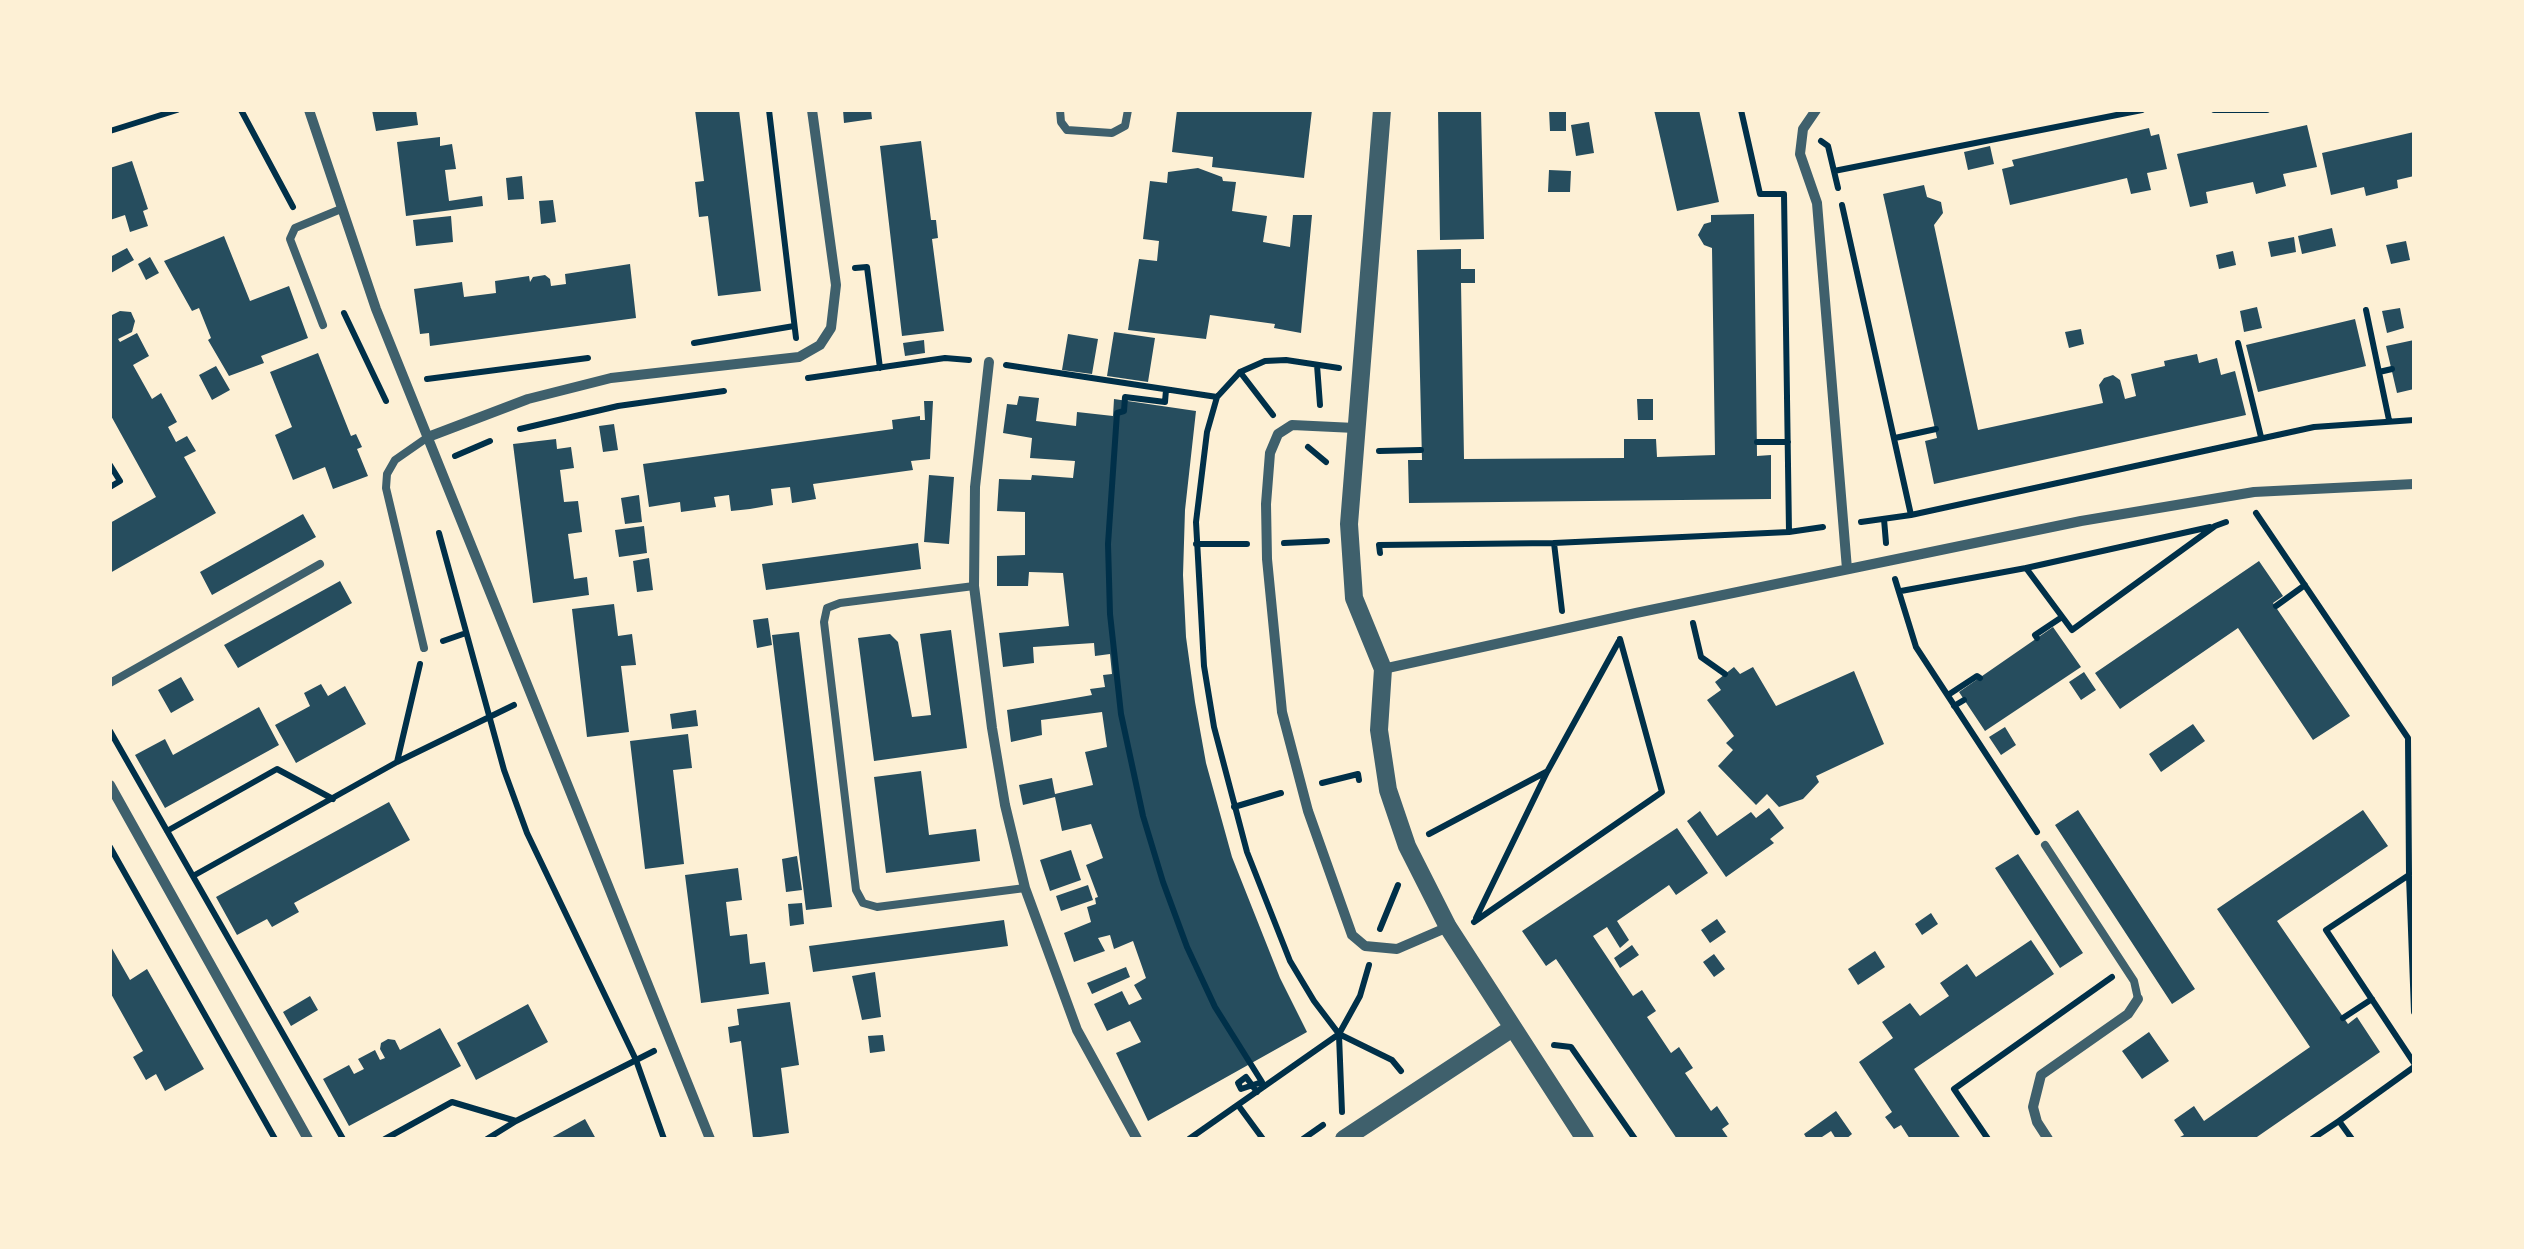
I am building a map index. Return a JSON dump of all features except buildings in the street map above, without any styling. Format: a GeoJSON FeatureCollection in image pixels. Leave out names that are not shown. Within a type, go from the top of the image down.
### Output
{"type":"FeatureCollection","features":[{"type":"Feature","properties":{"kind":"street"},"geometry":{"type":"LineString","coordinates":[[309,110],[376,309],[710,1139]]}},
{"type":"Feature","properties":{"kind":"street"},"geometry":{"type":"LineString","coordinates":[[428,437],[528,399],[611,378],[799,356],[820,345],[831,328],[836,308],[832,248],[812,110]]}},
{"type":"Feature","properties":{"kind":"street"},"geometry":{"type":"LineString","coordinates":[[1382,110],[1349,524],[1354,598],[1383,669],[1379,730],[1388,790],[1407,846],[1448,927],[1585,1139]]}},
{"type":"Feature","properties":{"kind":"street"},"geometry":{"type":"LineString","coordinates":[[1816,110],[1803,129],[1800,154],[1817,203],[1847,569]]}},
{"type":"Feature","properties":{"kind":"street"},"geometry":{"type":"LineString","coordinates":[[989,362],[975,486],[974,586],[1005,805],[1025,888],[1077,1030],[1137,1139]]}},
{"type":"Feature","properties":{"kind":"street"},"geometry":{"type":"LineString","coordinates":[[1354,428],[1292,424],[1278,434],[1270,453],[1267,559],[1282,712],[1308,811],[1352,935],[1365,946],[1397,949],[1448,927]]}},
{"type":"Feature","properties":{"kind":"street"},"geometry":{"type":"LineString","coordinates":[[1383,669],[1634,613],[2081,522],[2254,492],[2414,484]]}},
{"type":"Feature","properties":{"kind":"street"},"geometry":{"type":"LineString","coordinates":[[110,785],[308,1139]]}},
{"type":"Feature","properties":{"kind":"street"},"geometry":{"type":"LineString","coordinates":[[2048,1139],[2033,1107],[2041,1076],[2128,1014],[2138,999]]}},
{"type":"Feature","properties":{"kind":"street"},"geometry":{"type":"LineString","coordinates":[[1344,1139],[1511,1029]]}},
{"type":"Feature","properties":{"kind":"lane"},"geometry":{"type":"LineString","coordinates":[[1060,110],[1061,122],[1067,130],[1112,133],[1126,126],[1128,110]]}},
{"type":"Feature","properties":{"kind":"lane"},"geometry":{"type":"LineString","coordinates":[[323,325],[290,238],[295,228],[340,209]]}},
{"type":"Feature","properties":{"kind":"lane"},"geometry":{"type":"LineString","coordinates":[[424,648],[386,488],[387,474],[395,460],[428,437]]}},
{"type":"Feature","properties":{"kind":"lane"},"geometry":{"type":"LineString","coordinates":[[110,683],[320,564]]}},
{"type":"Feature","properties":{"kind":"lane"},"geometry":{"type":"LineString","coordinates":[[974,586],[840,603],[827,608],[824,622],[856,890],[863,903],[877,907],[1025,888]]}},
{"type":"Feature","properties":{"kind":"lane"},"geometry":{"type":"LineString","coordinates":[[2045,845],[2138,990],[2138,999]]}},
{"type":"Feature","properties":{"kind":"path"},"geometry":{"type":"LineString","coordinates":[[110,131],[177,110]]}},
{"type":"Feature","properties":{"kind":"path"},"geometry":{"type":"LineString","coordinates":[[769,110],[799,356]]}},
{"type":"Feature","properties":{"kind":"path"},"geometry":{"type":"LineString","coordinates":[[1740,110],[1760,194],[1784,194],[1790,532]]}},
{"type":"Feature","properties":{"kind":"path"},"geometry":{"type":"LineString","coordinates":[[1834,171],[2142,110]]}},
{"type":"Feature","properties":{"kind":"path"},"geometry":{"type":"LineString","coordinates":[[2214,110],[2266,110]]}},
{"type":"Feature","properties":{"kind":"path"},"geometry":{"type":"LineString","coordinates":[[1803,129],[1828,146],[1910,515]]}},
{"type":"Feature","properties":{"kind":"path"},"geometry":{"type":"LineString","coordinates":[[851,248],[854,268],[867,267],[880,368]]}},
{"type":"Feature","properties":{"kind":"path"},"geometry":{"type":"LineString","coordinates":[[2366,310],[2390,420]]}},
{"type":"Feature","properties":{"kind":"path"},"geometry":{"type":"LineString","coordinates":[[2360,343],[2372,339]]}},
{"type":"Feature","properties":{"kind":"path"},"geometry":{"type":"LineString","coordinates":[[2238,343],[2248,366],[2261,437]]}},
{"type":"Feature","properties":{"kind":"path"},"geometry":{"type":"LineString","coordinates":[[1360,371],[1265,361],[1240,372],[1217,397],[1198,481],[1196,554],[1204,666],[1214,726],[1247,852],[1290,961],[1314,1001],[1339,1034],[1392,1060]]}},
{"type":"Feature","properties":{"kind":"path"},"geometry":{"type":"LineString","coordinates":[[1317,364],[1326,482]]}},
{"type":"Feature","properties":{"kind":"path"},"geometry":{"type":"LineString","coordinates":[[2379,372],[2392,369]]}},
{"type":"Feature","properties":{"kind":"path"},"geometry":{"type":"LineString","coordinates":[[514,432],[618,406],[730,390]]}},
{"type":"Feature","properties":{"kind":"path"},"geometry":{"type":"LineString","coordinates":[[1166,390],[1164,402],[1125,396],[1124,411],[1117,413],[1108,544],[1110,614],[1126,746],[1152,847],[1187,947],[1215,1007],[1262,1082],[1241,1089],[1238,1084],[1246,1077],[1256,1092]]}},
{"type":"Feature","properties":{"kind":"path"},"geometry":{"type":"LineString","coordinates":[[1380,562],[1379,545],[1554,543],[1790,532],[1910,515],[2314,427],[2414,420]]}},
{"type":"Feature","properties":{"kind":"path"},"geometry":{"type":"LineString","coordinates":[[1895,438],[1936,430]]}},
{"type":"Feature","properties":{"kind":"path"},"geometry":{"type":"LineString","coordinates":[[438,464],[500,436]]}},
{"type":"Feature","properties":{"kind":"path"},"geometry":{"type":"LineString","coordinates":[[1757,442],[1788,442]]}},
{"type":"Feature","properties":{"kind":"path"},"geometry":{"type":"LineString","coordinates":[[1352,452],[1422,450]]}},
{"type":"Feature","properties":{"kind":"path"},"geometry":{"type":"LineString","coordinates":[[110,465],[120,482],[110,487]]}},
{"type":"Feature","properties":{"kind":"path"},"geometry":{"type":"LineString","coordinates":[[2254,492],[2256,512],[2408,738],[2414,1012]]}},
{"type":"Feature","properties":{"kind":"path"},"geometry":{"type":"LineString","coordinates":[[1900,591],[2216,526],[2256,512]]}},
{"type":"Feature","properties":{"kind":"path"},"geometry":{"type":"LineString","coordinates":[[1884,519],[1888,562],[1916,647],[2045,845]]}},
{"type":"Feature","properties":{"kind":"path"},"geometry":{"type":"LineString","coordinates":[[1326,521],[1327,541]]}},
{"type":"Feature","properties":{"kind":"path"},"geometry":{"type":"LineString","coordinates":[[436,522],[504,770],[527,833],[636,1060],[664,1139]]}},
{"type":"Feature","properties":{"kind":"path"},"geometry":{"type":"LineString","coordinates":[[2026,568],[2072,630],[2216,526]]}},
{"type":"Feature","properties":{"kind":"path"},"geometry":{"type":"LineString","coordinates":[[1554,543],[1564,631]]}},
{"type":"Feature","properties":{"kind":"path"},"geometry":{"type":"LineString","coordinates":[[2276,606],[2305,585]]}},
{"type":"Feature","properties":{"kind":"path"},"geometry":{"type":"LineString","coordinates":[[1688,602],[1701,657],[1725,674]]}},
{"type":"Feature","properties":{"kind":"path"},"geometry":{"type":"LineString","coordinates":[[1620,638],[1662,792],[1474,922],[1548,772],[1620,638],[1634,613]]}},
{"type":"Feature","properties":{"kind":"path"},"geometry":{"type":"LineString","coordinates":[[2037,638],[2035,635],[2062,617]]}},
{"type":"Feature","properties":{"kind":"path"},"geometry":{"type":"LineString","coordinates":[[2058,634],[2068,626]]}},
{"type":"Feature","properties":{"kind":"path"},"geometry":{"type":"LineString","coordinates":[[397,762],[424,648],[466,633]]}},
{"type":"Feature","properties":{"kind":"path"},"geometry":{"type":"LineString","coordinates":[[1948,696],[1980,678]]}},
{"type":"Feature","properties":{"kind":"path"},"geometry":{"type":"LineString","coordinates":[[193,876],[397,762],[532,697]]}},
{"type":"Feature","properties":{"kind":"path"},"geometry":{"type":"LineString","coordinates":[[1954,706],[1964,700]]}},
{"type":"Feature","properties":{"kind":"path"},"geometry":{"type":"LineString","coordinates":[[110,731],[343,1139]]}},
{"type":"Feature","properties":{"kind":"path"},"geometry":{"type":"LineString","coordinates":[[167,831],[277,769],[334,799]]}},
{"type":"Feature","properties":{"kind":"path"},"geometry":{"type":"LineString","coordinates":[[1407,846],[1548,772]]}},
{"type":"Feature","properties":{"kind":"path"},"geometry":{"type":"LineString","coordinates":[[110,848],[275,1139]]}},
{"type":"Feature","properties":{"kind":"path"},"geometry":{"type":"LineString","coordinates":[[2312,1139],[2414,1065],[2326,930],[2410,874]]}},
{"type":"Feature","properties":{"kind":"path"},"geometry":{"type":"LineString","coordinates":[[1988,1139],[1954,1089],[2124,968]]}},
{"type":"Feature","properties":{"kind":"path"},"geometry":{"type":"LineString","coordinates":[[2343,1018],[2372,1000]]}},
{"type":"Feature","properties":{"kind":"path"},"geometry":{"type":"LineString","coordinates":[[1189,1139],[1339,1034]]}},
{"type":"Feature","properties":{"kind":"path"},"geometry":{"type":"LineString","coordinates":[[1303,1139],[1343,1111],[1339,1034]]}},
{"type":"Feature","properties":{"kind":"path"},"geometry":{"type":"LineString","coordinates":[[487,1139],[672,1042]]}},
{"type":"Feature","properties":{"kind":"path"},"geometry":{"type":"LineString","coordinates":[[385,1139],[452,1102],[516,1121]]}},
{"type":"Feature","properties":{"kind":"path"},"geometry":{"type":"LineString","coordinates":[[1238,1104],[1263,1139]]}},
{"type":"Feature","properties":{"kind":"path"},"geometry":{"type":"LineString","coordinates":[[2340,1121],[2352,1139]]}}]}
